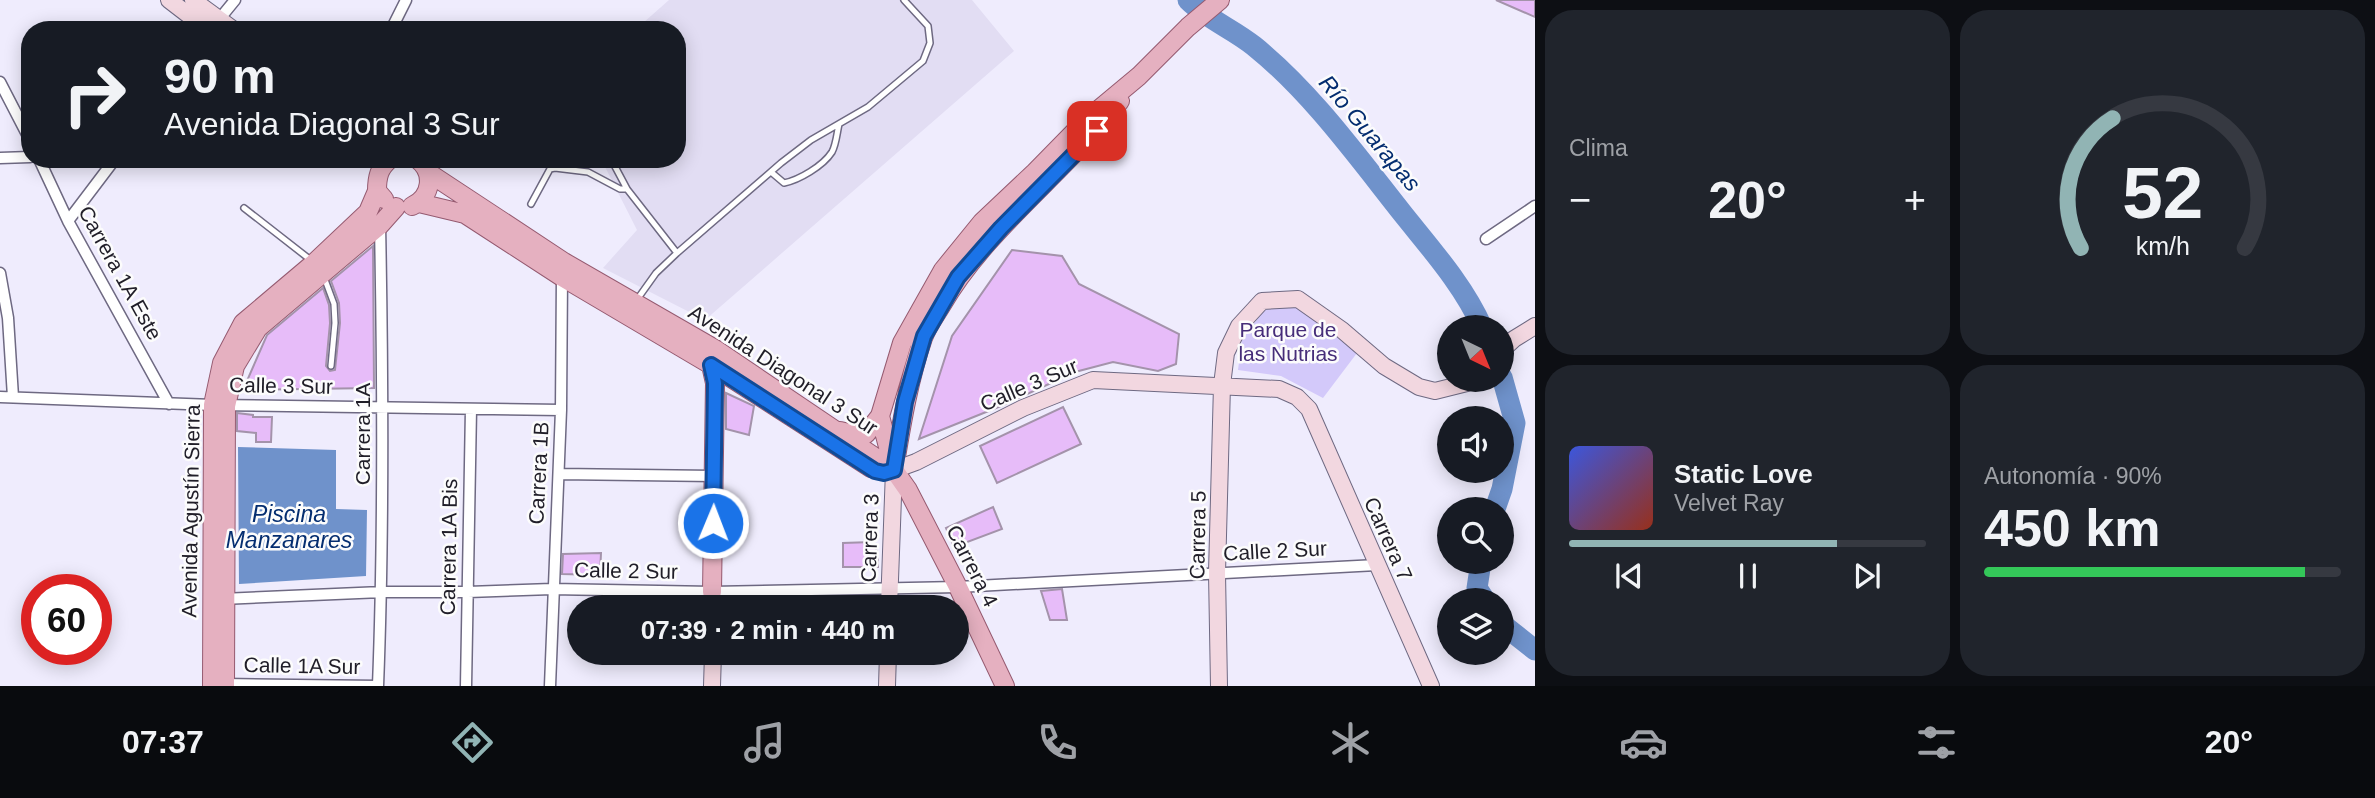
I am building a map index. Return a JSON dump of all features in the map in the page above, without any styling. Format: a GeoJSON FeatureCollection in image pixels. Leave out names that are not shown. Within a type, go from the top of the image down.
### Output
{"type":"FeatureCollection","features":[{"type":"Feature","properties":{"kind":"main road"},"geometry":{"type":"LineString","coordinates":[[169,0],[205,21]]}},
{"type":"Feature","properties":{"kind":"main road"},"geometry":{"type":"LineString","coordinates":[[193,0],[209,21]]}},
{"type":"Feature","properties":{"kind":"main road"},"geometry":{"type":"LineString","coordinates":[[833,430],[866,434],[880,416],[902,343],[943,270],[982,222],[1085,121],[1139,76],[1188,27],[1220,0]]}},
{"type":"Feature","properties":{"kind":"main road"},"geometry":{"type":"LineString","coordinates":[[894,470],[905,402],[924,336],[958,277],[1001,228],[1097,131],[1139,76]]}},
{"type":"Feature","properties":{"kind":"main road"},"geometry":{"type":"LineString","coordinates":[[377,175],[388,204],[409,207],[419,203],[430,184],[424,168]]}},
{"type":"Feature","properties":{"kind":"main road","name":"Avenida Diagonal 3 Sur"},"geometry":{"type":"LineString","coordinates":[[426,168],[563,269]]}},
{"type":"Feature","properties":{"kind":"main road","name":"Avenida Agustín Sierra"},"geometry":{"type":"LineString","coordinates":[[221,685],[218,599],[219,406],[235,366],[258,328],[318,268],[368,212],[377,175]]}},
{"type":"Feature","properties":{"kind":"main road","name":"Avenida Diagonal 3 Sur"},"geometry":{"type":"LineString","coordinates":[[419,203],[465,214],[563,269],[713,357],[894,470]]}},
{"type":"Feature","properties":{"kind":"main road","name":"Avenida Agustín Sierra"},"geometry":{"type":"LineString","coordinates":[[318,268],[380,225],[397,207]]}},
{"type":"Feature","properties":{"kind":"main road","name":"Carrera 5"},"geometry":{"type":"LineString","coordinates":[[1219,686],[1217,573],[1223,385],[1226,353],[1239,326],[1262,301],[1298,299],[1342,330],[1384,366],[1419,387],[1437,390]]}},
{"type":"Feature","properties":{"kind":"main road"},"geometry":{"type":"LineString","coordinates":[[1514,341],[1534,328]]}},
{"type":"Feature","properties":{"kind":"main road"},"geometry":{"type":"LineString","coordinates":[[713,357],[713,595]]}},
{"type":"Feature","properties":{"kind":"main road","name":"Avenida Diagonal 3 Sur"},"geometry":{"type":"LineString","coordinates":[[713,357],[875,471],[884,473],[894,470]]}},
{"type":"Feature","properties":{"kind":"main road","name":"Calle 3 Sur"},"geometry":{"type":"LineString","coordinates":[[894,470],[1023,408],[1093,380],[1279,389],[1297,397],[1309,409]]}},
{"type":"Feature","properties":{"kind":"main road","name":"Carrera 7"},"geometry":{"type":"LineString","coordinates":[[1309,409],[1431,686]]}},
{"type":"Feature","properties":{"kind":"main road"},"geometry":{"type":"LineString","coordinates":[[880,416],[894,470]]}},
{"type":"Feature","properties":{"kind":"main road","name":"Carrera 4"},"geometry":{"type":"LineString","coordinates":[[894,470],[908,490],[958,587],[1005,686]]}},
{"type":"Feature","properties":{"kind":"main road","name":"Carrera 3"},"geometry":{"type":"LineString","coordinates":[[889,595],[894,470]]}},
{"type":"Feature","properties":{"kind":"main road"},"geometry":{"type":"LineString","coordinates":[[712,686],[713,665]]}},
{"type":"Feature","properties":{"kind":"main road"},"geometry":{"type":"LineString","coordinates":[[887,686],[888,665]]}},
{"type":"Feature","properties":{"kind":"street"},"geometry":{"type":"LineString","coordinates":[[217,21],[235,0]]}},
{"type":"Feature","properties":{"kind":"street"},"geometry":{"type":"LineString","coordinates":[[396,21],[406,0]]}},
{"type":"Feature","properties":{"kind":"street"},"geometry":{"type":"LineString","coordinates":[[0,82],[21,123]]}},
{"type":"Feature","properties":{"kind":"street"},"geometry":{"type":"LineString","coordinates":[[0,158],[21,157]]}},
{"type":"Feature","properties":{"kind":"street","name":"Carrera 1A Este"},"geometry":{"type":"LineString","coordinates":[[43,168],[68,221],[169,404]]}},
{"type":"Feature","properties":{"kind":"street"},"geometry":{"type":"LineString","coordinates":[[68,221],[108,168]]}},
{"type":"Feature","properties":{"kind":"street"},"geometry":{"type":"LineString","coordinates":[[1486,239],[1535,206]]}},
{"type":"Feature","properties":{"kind":"street","name":"Carrera 1A"},"geometry":{"type":"LineString","coordinates":[[378,686],[382,592],[383,409],[380,225]]}},
{"type":"Feature","properties":{"kind":"street","name":"Carrera 1B"},"geometry":{"type":"LineString","coordinates":[[550,686],[561,410],[563,269]]}},
{"type":"Feature","properties":{"kind":"street"},"geometry":{"type":"LineString","coordinates":[[0,273],[13,397]]}},
{"type":"Feature","properties":{"kind":"street","name":"Calle 3 Sur"},"geometry":{"type":"LineString","coordinates":[[0,397],[219,406],[561,410]]}},
{"type":"Feature","properties":{"kind":"street","name":"Carrera 1A Bis"},"geometry":{"type":"LineString","coordinates":[[466,686],[471,409]]}},
{"type":"Feature","properties":{"kind":"street"},"geometry":{"type":"LineString","coordinates":[[559,474],[714,476]]}},
{"type":"Feature","properties":{"kind":"street","name":"Calle 2 Sur"},"geometry":{"type":"LineString","coordinates":[[793,595],[1377,565]]}},
{"type":"Feature","properties":{"kind":"street","name":"Calle 2 Sur"},"geometry":{"type":"LineString","coordinates":[[218,599],[552,589],[640,595]]}},
{"type":"Feature","properties":{"kind":"street","name":"Calle 1A Sur"},"geometry":{"type":"LineString","coordinates":[[221,685],[378,686]]}},
{"type":"Feature","properties":{"kind":"lane"},"geometry":{"type":"LineString","coordinates":[[632,309],[642,290],[656,273],[771,172],[811,140],[868,107],[923,61],[930,43],[928,26],[904,0]]}},
{"type":"Feature","properties":{"kind":"lane"},"geometry":{"type":"LineString","coordinates":[[771,172],[784,183],[799,180],[829,156],[839,124]]}},
{"type":"Feature","properties":{"kind":"lane"},"geometry":{"type":"LineString","coordinates":[[531,204],[545,175],[555,168],[587,172],[620,189],[627,189]]}},
{"type":"Feature","properties":{"kind":"lane"},"geometry":{"type":"LineString","coordinates":[[616,168],[627,189],[677,253]]}},
{"type":"Feature","properties":{"kind":"lane"},"geometry":{"type":"LineString","coordinates":[[244,208],[318,268],[334,304],[331,366]]}},
{"type":"Feature","properties":{"kind":"shaded area"},"geometry":{"type":"Polygon","coordinates":[[[669,0],[972,0],[1014,51],[705,320],[603,268],[637,230],[606,168],[686,168],[686,21],[645,21],[669,0]]]}},
{"type":"Feature","properties":{"kind":"green space","name":"Parque de las Nutrias"},"geometry":{"type":"Polygon","coordinates":[[[1296,306],[1357,353],[1323,398],[1281,376],[1238,370],[1242,340],[1264,310],[1296,306]]]}},
{"type":"Feature","properties":{"kind":"water","name":"Piscina Manzanares"},"geometry":{"type":"Polygon","coordinates":[[[238,447],[336,450],[336,509],[367,510],[366,576],[239,584],[238,447]]]}},
{"type":"Feature","properties":{"kind":"building"},"geometry":{"type":"Polygon","coordinates":[[[1496,0],[1535,0],[1535,17],[1496,0]]]}},
{"type":"Feature","properties":{"kind":"building"},"geometry":{"type":"Polygon","coordinates":[[[373,246],[374,388],[243,390],[267,335],[323,288],[329,305],[330,323],[326,366],[330,371],[335,370],[340,323],[339,303],[331,281],[373,246]]]}},
{"type":"Feature","properties":{"kind":"building"},"geometry":{"type":"Polygon","coordinates":[[[1012,250],[1062,256],[1079,284],[1179,334],[1176,364],[1158,371],[1113,362],[1075,372],[919,439],[952,336],[1012,250]]]}},
{"type":"Feature","properties":{"kind":"building"},"geometry":{"type":"Polygon","coordinates":[[[726,393],[754,406],[749,435],[726,429],[726,393]]]}},
{"type":"Feature","properties":{"kind":"building"},"geometry":{"type":"Polygon","coordinates":[[[1063,407],[1081,444],[997,483],[980,446],[1063,407]]]}},
{"type":"Feature","properties":{"kind":"building"},"geometry":{"type":"Polygon","coordinates":[[[237,413],[253,417],[272,417],[271,442],[256,442],[256,433],[237,431],[237,413]]]}},
{"type":"Feature","properties":{"kind":"building"},"geometry":{"type":"Polygon","coordinates":[[[993,507],[1002,529],[954,547],[946,528],[993,507]]]}},
{"type":"Feature","properties":{"kind":"building"},"geometry":{"type":"Polygon","coordinates":[[[872,542],[878,553],[878,567],[843,567],[843,543],[872,542]]]}},
{"type":"Feature","properties":{"kind":"building"},"geometry":{"type":"Polygon","coordinates":[[[601,553],[600,575],[562,574],[563,554],[601,553]]]}},
{"type":"Feature","properties":{"kind":"building"},"geometry":{"type":"Polygon","coordinates":[[[1062,589],[1067,620],[1050,620],[1041,591],[1062,589]]]}},
{"type":"Feature","properties":{"kind":"waterway","name":"Río Guarapas"},"geometry":{"type":"LineString","coordinates":[[1188,0],[1254,46],[1295,83],[1351,147],[1446,268],[1476,315]]}},
{"type":"Feature","properties":{"kind":"waterway","name":"Río Guarapas"},"geometry":{"type":"LineString","coordinates":[[1499,497],[1515,423],[1506,392]]}},
{"type":"Feature","properties":{"kind":"waterway","name":"Río Guarapas"},"geometry":{"type":"LineString","coordinates":[[1477,588],[1479,574]]}},
{"type":"Feature","properties":{"kind":"waterway","name":"Río Guarapas"},"geometry":{"type":"LineString","coordinates":[[1514,633],[1535,650]]}},
{"type":"Feature","properties":{"kind":"route"},"geometry":{"type":"LineString","coordinates":[[713,523],[715,383],[711,365],[875,471],[884,473],[894,470],[905,402],[924,336],[958,277],[1001,228],[1097,131]]}}]}
